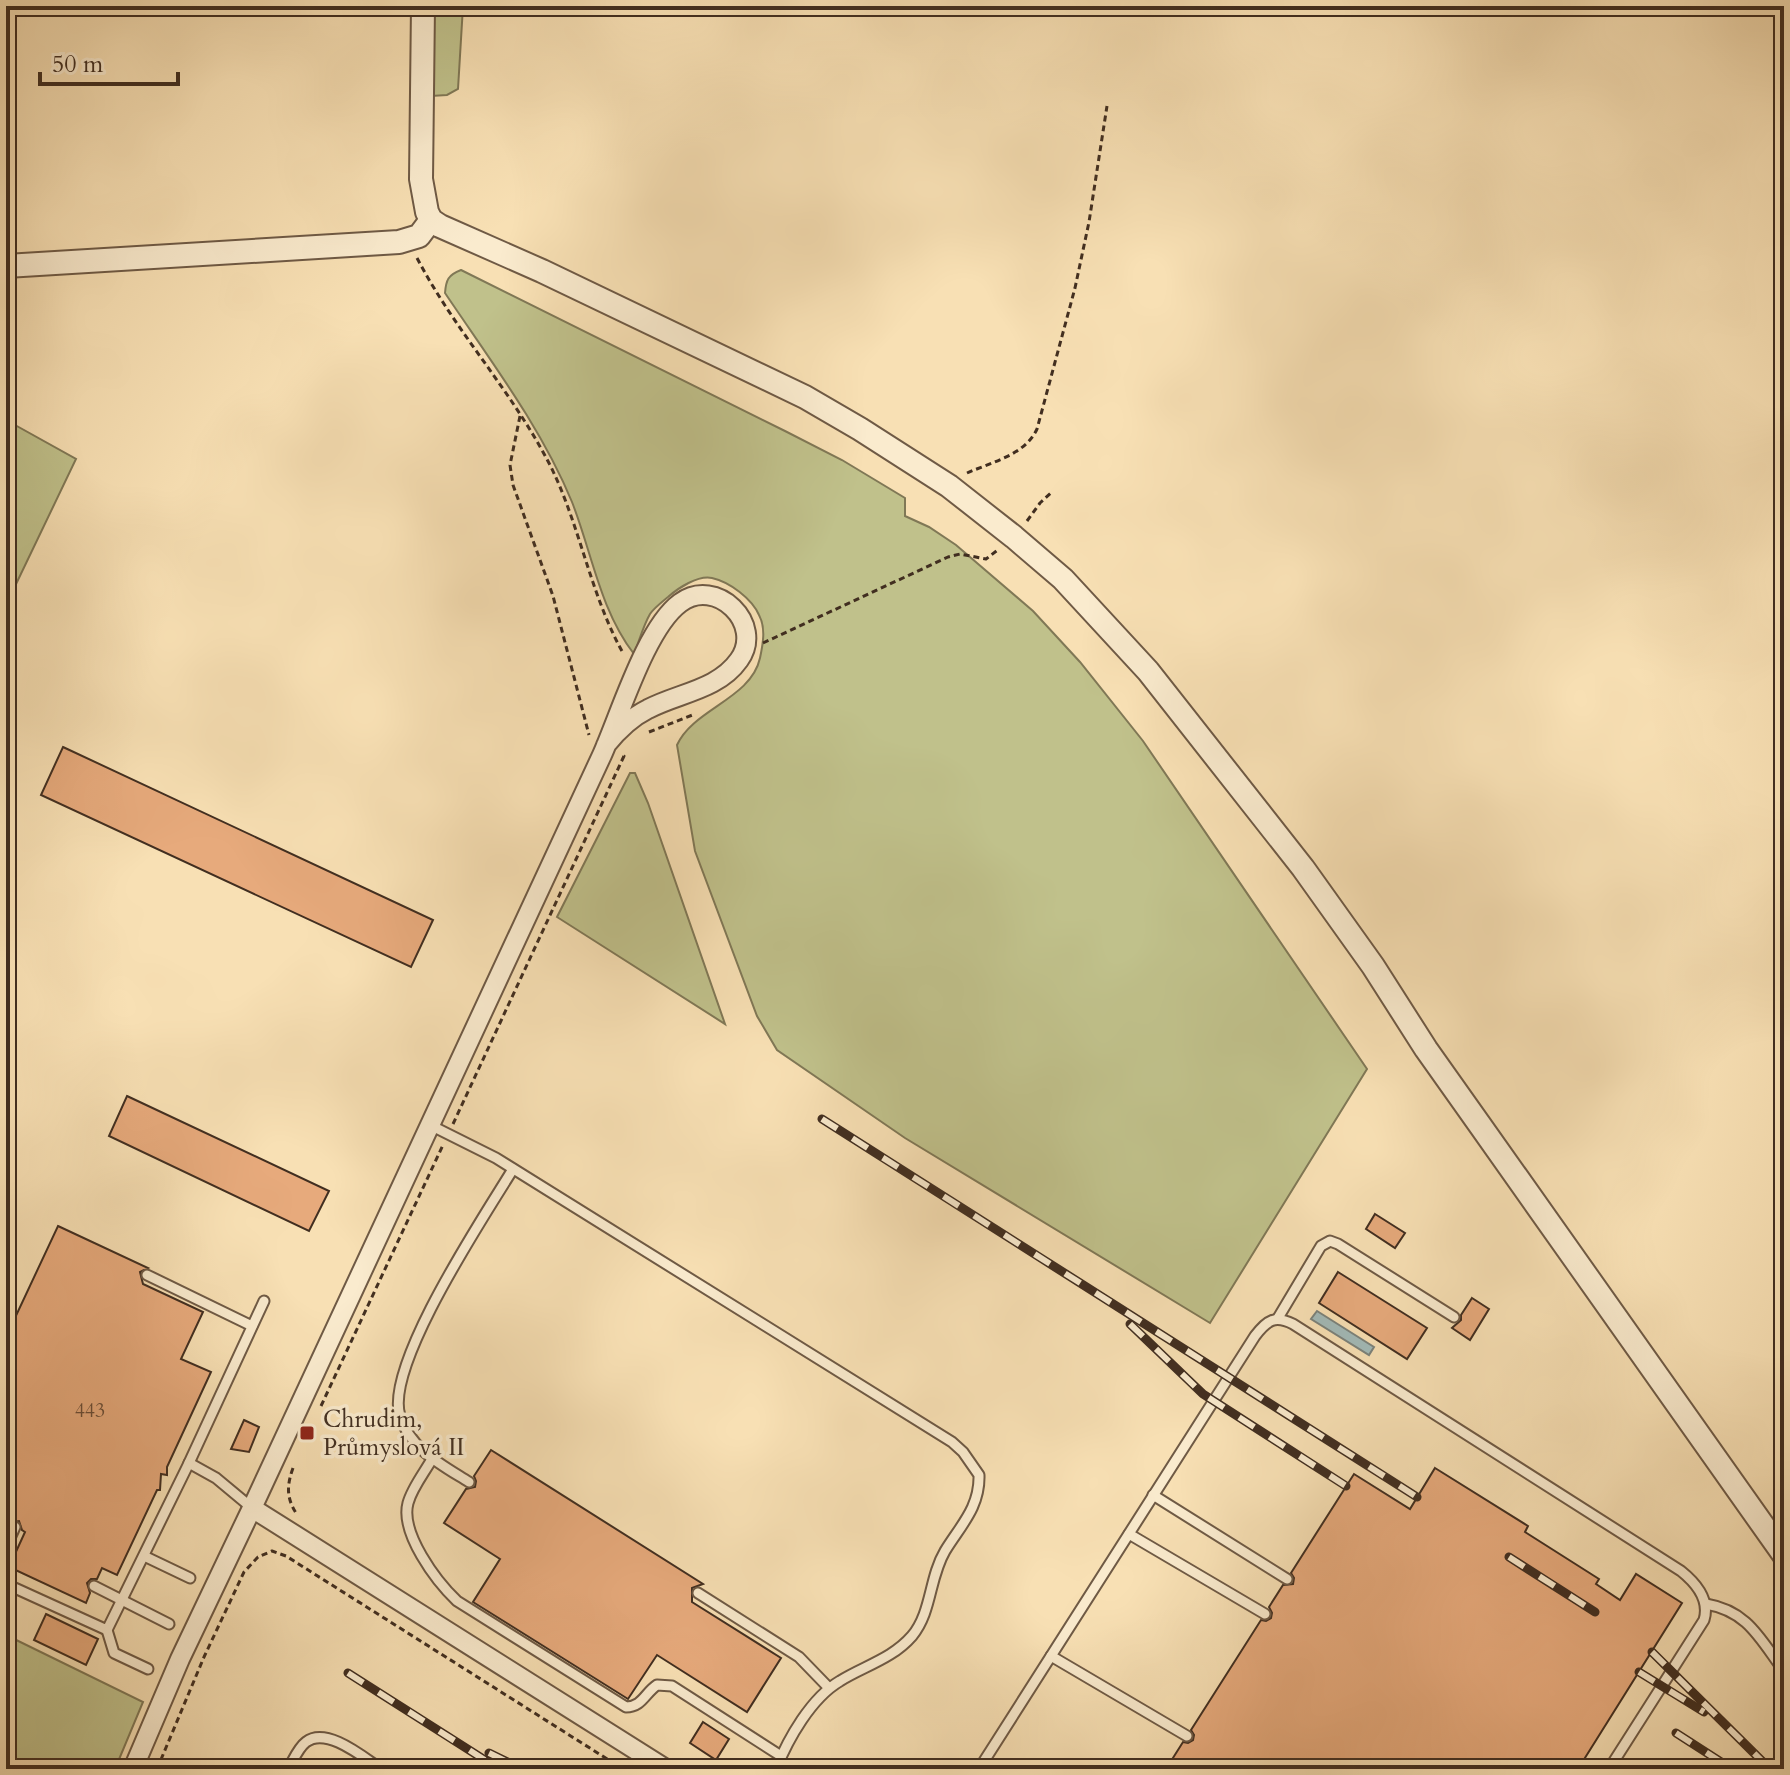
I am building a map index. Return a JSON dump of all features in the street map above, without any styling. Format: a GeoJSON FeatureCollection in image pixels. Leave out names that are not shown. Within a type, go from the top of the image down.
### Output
{"type":"FeatureCollection","features":[{"type":"Feature","properties":{"kind":"street"},"geometry":{"type":"LineString","coordinates":[[423,6],[421,179],[424,202],[431,220],[805,397],[1020,531],[1131,652],[1303,868],[1458,1094],[1784,1555]]}},
{"type":"Feature","properties":{"kind":"street"},"geometry":{"type":"LineString","coordinates":[[6,266],[408,240],[419,236],[431,220]]}},
{"type":"Feature","properties":{"kind":"street"},"geometry":{"type":"LineString","coordinates":[[133,1769],[180,1659],[663,621],[683,601],[694,595],[716,596],[734,607],[745,627],[744,650],[739,660],[722,678],[647,709],[626,724],[604,750]]}},
{"type":"Feature","properties":{"kind":"street"},"geometry":{"type":"LineString","coordinates":[[252,1508],[666,1769]]}},
{"type":"Feature","properties":{"kind":"lane"},"geometry":{"type":"LineString","coordinates":[[430,1125],[468,1142],[513,1169],[952,1442],[973,1463],[979,1475],[976,1503],[938,1566],[918,1628],[890,1655],[829,1688],[806,1716],[776,1769]]}},
{"type":"Feature","properties":{"kind":"lane"},"geometry":{"type":"LineString","coordinates":[[469,1482],[432,1459],[409,1435],[399,1414],[397,1393],[401,1377],[443,1285],[513,1169]]}},
{"type":"Feature","properties":{"kind":"lane"},"geometry":{"type":"LineString","coordinates":[[1278,1318],[1321,1246],[1330,1241],[1454,1317]]}},
{"type":"Feature","properties":{"kind":"lane"},"geometry":{"type":"LineString","coordinates":[[147,1275],[252,1326]]}},
{"type":"Feature","properties":{"kind":"lane"},"geometry":{"type":"LineString","coordinates":[[148,1669],[114,1653],[107,1630],[264,1301]]}},
{"type":"Feature","properties":{"kind":"lane"},"geometry":{"type":"LineString","coordinates":[[980,1769],[1255,1336],[1266,1322],[1278,1318],[1293,1324],[1681,1571],[1695,1585],[1706,1604],[1704,1620],[1609,1769]]}},
{"type":"Feature","properties":{"kind":"lane"},"geometry":{"type":"LineString","coordinates":[[432,1459],[410,1495],[406,1515],[412,1535],[436,1578],[457,1601],[626,1707],[640,1703],[657,1685],[672,1686],[781,1756]]}},
{"type":"Feature","properties":{"kind":"lane"},"geometry":{"type":"LineString","coordinates":[[189,1463],[216,1478],[252,1508]]}},
{"type":"Feature","properties":{"kind":"lane"},"geometry":{"type":"LineString","coordinates":[[1153,1495],[1287,1579]]}},
{"type":"Feature","properties":{"kind":"lane"},"geometry":{"type":"LineString","coordinates":[[6,1547],[15,1527]]}},
{"type":"Feature","properties":{"kind":"lane"},"geometry":{"type":"LineString","coordinates":[[1129,1534],[1265,1614]]}},
{"type":"Feature","properties":{"kind":"lane"},"geometry":{"type":"LineString","coordinates":[[144,1556],[190,1578]]}},
{"type":"Feature","properties":{"kind":"lane"},"geometry":{"type":"LineString","coordinates":[[6,1584],[107,1630]]}},
{"type":"Feature","properties":{"kind":"lane"},"geometry":{"type":"LineString","coordinates":[[94,1586],[169,1624]]}},
{"type":"Feature","properties":{"kind":"lane"},"geometry":{"type":"LineString","coordinates":[[698,1593],[799,1657],[829,1688]]}},
{"type":"Feature","properties":{"kind":"lane"},"geometry":{"type":"LineString","coordinates":[[1706,1604],[1722,1607],[1743,1618],[1784,1671]]}},
{"type":"Feature","properties":{"kind":"lane"},"geometry":{"type":"LineString","coordinates":[[1051,1656],[1187,1736]]}},
{"type":"Feature","properties":{"kind":"lane"},"geometry":{"type":"LineString","coordinates":[[288,1769],[306,1742],[315,1738],[338,1742],[368,1766],[381,1769]]}},
{"type":"Feature","properties":{"kind":"path"},"geometry":{"type":"LineString","coordinates":[[949,486],[964,474],[1020,450],[1030,442],[1037,429],[1075,288],[1107,106]]}},
{"type":"Feature","properties":{"kind":"path"},"geometry":{"type":"LineString","coordinates":[[408,240],[455,323],[550,465],[608,624],[636,674]]}},
{"type":"Feature","properties":{"kind":"path"},"geometry":{"type":"LineString","coordinates":[[520,416],[510,465],[513,485],[553,596],[588,733],[604,750]]}},
{"type":"Feature","properties":{"kind":"path"},"geometry":{"type":"LineString","coordinates":[[744,650],[854,603],[948,557],[960,554],[989,557],[1020,531],[1053,491]]}},
{"type":"Feature","properties":{"kind":"path"},"geometry":{"type":"LineString","coordinates":[[642,735],[695,714]]}},
{"type":"Feature","properties":{"kind":"path"},"geometry":{"type":"LineString","coordinates":[[157,1769],[244,1572],[258,1557],[272,1551],[286,1556],[623,1769]]}},
{"type":"Feature","properties":{"kind":"green space"},"geometry":{"type":"Polygon","coordinates":[[[434,6],[463,6],[458,89],[447,95],[431,96],[434,6]]]}},
{"type":"Feature","properties":{"kind":"green space"},"geometry":{"type":"Polygon","coordinates":[[[461,270],[842,460],[905,498],[905,516],[956,545],[1033,611],[1080,662],[1143,741],[1367,1069],[1210,1323],[905,1138],[777,1050],[757,1016],[695,851],[677,745],[695,722],[734,694],[755,672],[763,642],[761,620],[746,597],[733,587],[712,578],[701,578],[688,583],[658,605],[645,624],[634,654],[613,619],[572,502],[545,447],[514,394],[445,293],[448,278],[461,270]]]}},
{"type":"Feature","properties":{"kind":"green space"},"geometry":{"type":"Polygon","coordinates":[[[6,420],[76,459],[6,605],[6,420]]]}},
{"type":"Feature","properties":{"kind":"green space"},"geometry":{"type":"Polygon","coordinates":[[[630,773],[635,773],[648,803],[725,1024],[557,917],[630,773]]]}},
{"type":"Feature","properties":{"kind":"green space"},"geometry":{"type":"Polygon","coordinates":[[[6,1635],[143,1702],[115,1769],[6,1769],[6,1635]]]}},
{"type":"Feature","properties":{"kind":"water"},"geometry":{"type":"Polygon","coordinates":[[[1317,1311],[1374,1347],[1369,1355],[1311,1319],[1317,1311]]]}},
{"type":"Feature","properties":{"kind":"building"},"geometry":{"type":"Polygon","coordinates":[[[63,747],[433,920],[411,967],[41,795],[63,747]]]}},
{"type":"Feature","properties":{"kind":"building"},"geometry":{"type":"Polygon","coordinates":[[[127,1096],[329,1191],[309,1231],[109,1136],[127,1096]]]}},
{"type":"Feature","properties":{"kind":"building"},"geometry":{"type":"Polygon","coordinates":[[[1375,1214],[1405,1233],[1395,1248],[1366,1229],[1375,1214]]]}},
{"type":"Feature","properties":{"kind":"building"},"geometry":{"type":"Polygon","coordinates":[[[58,1226],[148,1268],[140,1272],[143,1284],[203,1312],[181,1359],[211,1372],[167,1467],[167,1475],[161,1474],[160,1490],[157,1490],[117,1575],[102,1568],[97,1579],[87,1583],[90,1593],[86,1603],[9,1567],[25,1532],[19,1521],[6,1523],[6,1337],[58,1226]]]}},
{"type":"Feature","properties":{"kind":"building"},"geometry":{"type":"Polygon","coordinates":[[[1338,1272],[1427,1328],[1407,1359],[1319,1303],[1338,1272]]]}},
{"type":"Feature","properties":{"kind":"building"},"geometry":{"type":"Polygon","coordinates":[[[1472,1298],[1489,1309],[1470,1340],[1452,1328],[1461,1320],[1472,1298]]]}},
{"type":"Feature","properties":{"kind":"building"},"geometry":{"type":"Polygon","coordinates":[[[244,1420],[259,1427],[249,1452],[231,1449],[244,1420]]]}},
{"type":"Feature","properties":{"kind":"building"},"geometry":{"type":"Polygon","coordinates":[[[491,1450],[703,1584],[692,1588],[692,1602],[781,1658],[747,1712],[657,1655],[628,1699],[473,1602],[500,1559],[444,1523],[466,1489],[475,1487],[474,1476],[491,1450]]]}},
{"type":"Feature","properties":{"kind":"building"},"geometry":{"type":"Polygon","coordinates":[[[1435,1468],[1528,1526],[1525,1532],[1599,1579],[1596,1584],[1620,1600],[1636,1574],[1682,1603],[1578,1769],[1166,1769],[1183,1742],[1193,1740],[1191,1730],[1261,1620],[1271,1618],[1269,1607],[1283,1585],[1293,1584],[1291,1573],[1354,1474],[1410,1509],[1435,1468]]]}},
{"type":"Feature","properties":{"kind":"building"},"geometry":{"type":"Polygon","coordinates":[[[46,1614],[98,1639],[86,1665],[34,1640],[46,1614]]]}},
{"type":"Feature","properties":{"kind":"building"},"geometry":{"type":"Polygon","coordinates":[[[703,1722],[729,1739],[716,1760],[690,1743],[703,1722]]]}},
{"type":"Feature","properties":{"kind":"railway"},"geometry":{"type":"LineString","coordinates":[[822,1119],[1417,1497]]}},
{"type":"Feature","properties":{"kind":"railway"},"geometry":{"type":"LineString","coordinates":[[1130,1324],[1203,1394],[1346,1486]]}},
{"type":"Feature","properties":{"kind":"railway"},"geometry":{"type":"LineString","coordinates":[[1509,1557],[1595,1612]]}},
{"type":"Feature","properties":{"kind":"railway"},"geometry":{"type":"LineString","coordinates":[[1652,1652],[1770,1769]]}},
{"type":"Feature","properties":{"kind":"railway"},"geometry":{"type":"LineString","coordinates":[[1639,1672],[1704,1712]]}},
{"type":"Feature","properties":{"kind":"railway"},"geometry":{"type":"LineString","coordinates":[[348,1673],[499,1769]]}},
{"type":"Feature","properties":{"kind":"railway"},"geometry":{"type":"LineString","coordinates":[[1676,1733],[1732,1769]]}},
{"type":"Feature","properties":{"kind":"railway"},"geometry":{"type":"LineString","coordinates":[[489,1753],[522,1769]]}},
{"type":"Feature","properties":{"kind":"place","name":"Chrudim, Průmyslová II"},"geometry":{"type":"Point","coordinates":[307,1433]}}]}
